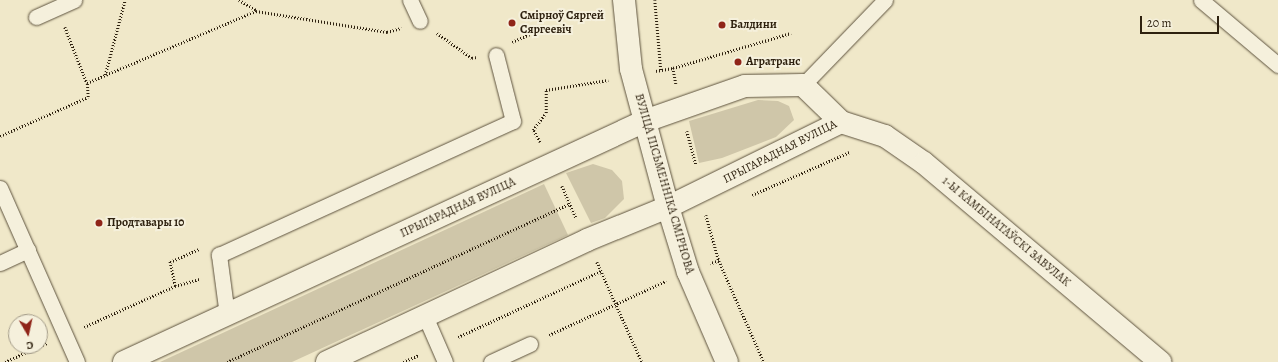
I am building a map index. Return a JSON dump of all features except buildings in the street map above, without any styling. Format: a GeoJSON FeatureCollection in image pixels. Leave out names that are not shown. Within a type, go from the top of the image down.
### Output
{"type":"FeatureCollection","features":[{"type":"Feature","properties":{"kind":"street","name":"ВУЛІЦА ПІСЬМЕННІКА СМІРНОВА"},"geometry":{"type":"LineString","coordinates":[[624,0],[631,69],[668,207],[688,272],[727,362]]}},
{"type":"Feature","properties":{"kind":"street","name":"ПРЫГАРАДНАЯ ВУЛІЦА"},"geometry":{"type":"LineString","coordinates":[[124,362],[645,121],[745,86],[804,85],[841,122],[668,207],[587,240],[327,362]]}},
{"type":"Feature","properties":{"kind":"street","name":"1-Ы КАМБІНАТАЎСКІ ЗАВУЛАК"},"geometry":{"type":"LineString","coordinates":[[841,122],[885,136],[924,163],[1160,362]]}},
{"type":"Feature","properties":{"kind":"lane"},"geometry":{"type":"LineString","coordinates":[[36,17],[74,0]]}},
{"type":"Feature","properties":{"kind":"lane"},"geometry":{"type":"LineString","coordinates":[[410,0],[420,21]]}},
{"type":"Feature","properties":{"kind":"lane"},"geometry":{"type":"LineString","coordinates":[[804,85],[885,0]]}},
{"type":"Feature","properties":{"kind":"lane"},"geometry":{"type":"LineString","coordinates":[[1201,0],[1278,65]]}},
{"type":"Feature","properties":{"kind":"lane"},"geometry":{"type":"LineString","coordinates":[[227,315],[219,255],[513,121],[496,55]]}},
{"type":"Feature","properties":{"kind":"lane"},"geometry":{"type":"LineString","coordinates":[[0,188],[77,362]]}},
{"type":"Feature","properties":{"kind":"lane"},"geometry":{"type":"LineString","coordinates":[[0,263],[28,250]]}},
{"type":"Feature","properties":{"kind":"lane"},"geometry":{"type":"LineString","coordinates":[[425,316],[445,362]]}},
{"type":"Feature","properties":{"kind":"lane"},"geometry":{"type":"LineString","coordinates":[[491,362],[530,344]]}},
{"type":"Feature","properties":{"kind":"path"},"geometry":{"type":"LineString","coordinates":[[105,75],[125,0]]}},
{"type":"Feature","properties":{"kind":"path"},"geometry":{"type":"LineString","coordinates":[[239,0],[256,11],[387,32],[420,21]]}},
{"type":"Feature","properties":{"kind":"path"},"geometry":{"type":"LineString","coordinates":[[655,0],[661,70]]}},
{"type":"Feature","properties":{"kind":"path"},"geometry":{"type":"LineString","coordinates":[[0,136],[88,97],[87,83],[57,8]]}},
{"type":"Feature","properties":{"kind":"path"},"geometry":{"type":"LineString","coordinates":[[87,83],[256,11]]}},
{"type":"Feature","properties":{"kind":"path"},"geometry":{"type":"LineString","coordinates":[[673,68],[791,33]]}},
{"type":"Feature","properties":{"kind":"path"},"geometry":{"type":"LineString","coordinates":[[749,197],[885,136]]}},
{"type":"Feature","properties":{"kind":"path"},"geometry":{"type":"LineString","coordinates":[[227,362],[570,204]]}},
{"type":"Feature","properties":{"kind":"path"},"geometry":{"type":"LineString","coordinates":[[706,216],[713,213]]}},
{"type":"Feature","properties":{"kind":"path"},"geometry":{"type":"LineString","coordinates":[[719,261],[764,362]]}},
{"type":"Feature","properties":{"kind":"path"},"geometry":{"type":"LineString","coordinates":[[438,346],[601,270]]}},
{"type":"Feature","properties":{"kind":"path"},"geometry":{"type":"LineString","coordinates":[[5,362],[22,354]]}},
{"type":"Feature","properties":{"kind":"shaded area"},"geometry":{"type":"Polygon","coordinates":[[[758,100],[778,101],[789,106],[794,120],[776,137],[722,158],[699,163],[689,121],[758,100]]]}},
{"type":"Feature","properties":{"kind":"shaded area"},"geometry":{"type":"Polygon","coordinates":[[[593,164],[612,170],[622,181],[624,199],[605,218],[591,223],[566,173],[593,164]]]}},
{"type":"Feature","properties":{"kind":"shaded area"},"geometry":{"type":"Polygon","coordinates":[[[544,184],[568,235],[292,362],[160,362],[544,184]]]}},
{"type":"Feature","properties":{"kind":"place","name":"Смірноў Сяргей Сяргеевіч"},"geometry":{"type":"Point","coordinates":[512,23]}},
{"type":"Feature","properties":{"kind":"place","name":"Балдини"},"geometry":{"type":"Point","coordinates":[722,25]}},
{"type":"Feature","properties":{"kind":"place","name":"Агратранс"},"geometry":{"type":"Point","coordinates":[738,62]}},
{"type":"Feature","properties":{"kind":"place","name":"Продтавары 10"},"geometry":{"type":"Point","coordinates":[99,223]}}]}
